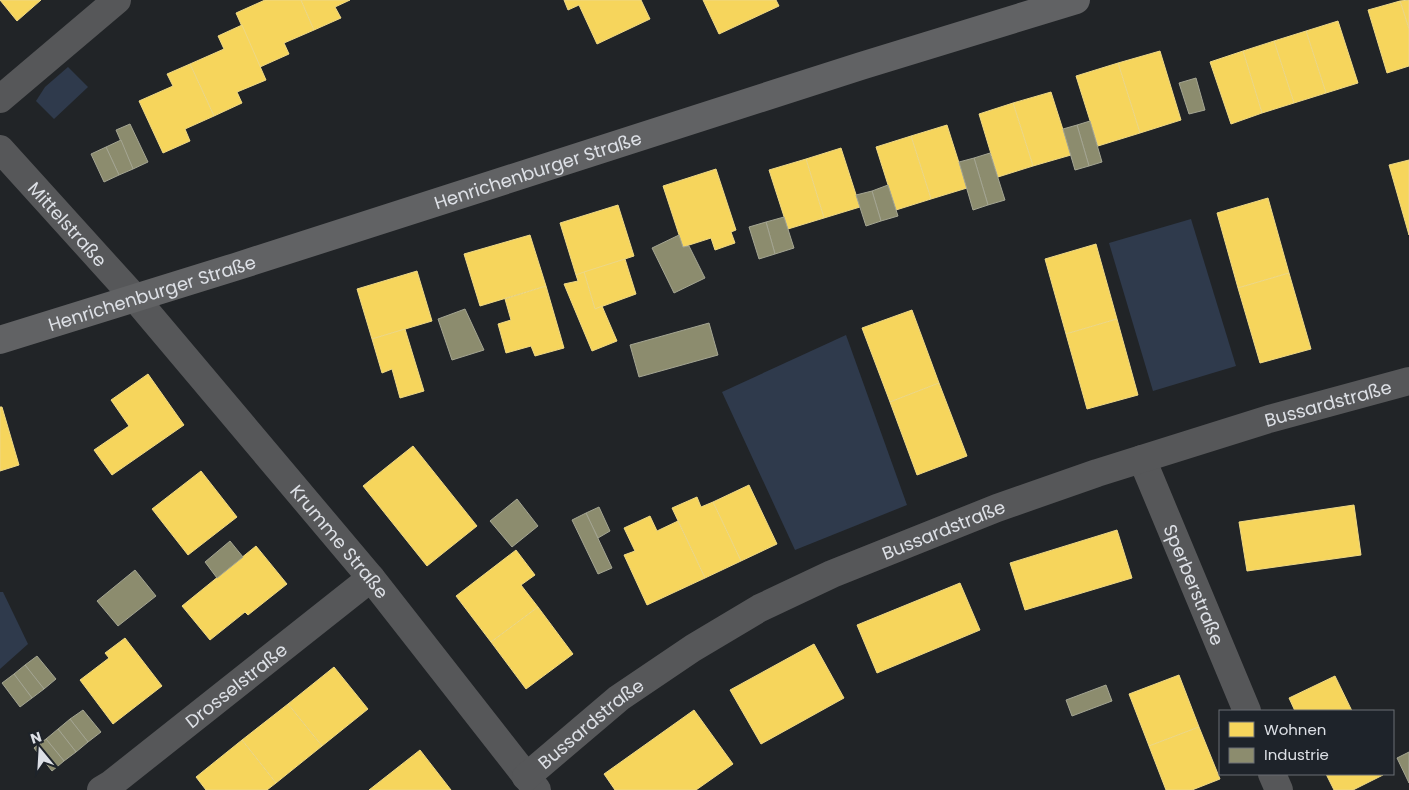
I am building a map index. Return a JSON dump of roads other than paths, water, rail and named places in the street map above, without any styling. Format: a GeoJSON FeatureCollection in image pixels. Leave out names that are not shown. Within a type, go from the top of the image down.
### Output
{"type":"FeatureCollection","features":[{"type":"Feature","properties":{"kind":"main road","name":"Henrichenburger Straße"},"geometry":{"type":"LineString","coordinates":[[0,340],[851,69],[1076,0]]}},
{"type":"Feature","properties":{"kind":"street"},"geometry":{"type":"LineString","coordinates":[[0,99],[117,0]]}},
{"type":"Feature","properties":{"kind":"street","name":"Mittelstraße"},"geometry":{"type":"LineString","coordinates":[[0,149],[135,298]]}},
{"type":"Feature","properties":{"kind":"street","name":"Krumme Straße"},"geometry":{"type":"LineString","coordinates":[[135,298],[371,578],[532,784]]}},
{"type":"Feature","properties":{"kind":"street","name":"Bussardstraße"},"geometry":{"type":"LineString","coordinates":[[532,784],[619,698],[693,648],[760,608],[832,574],[997,508],[1142,459],[1269,419],[1409,381]]}},
{"type":"Feature","properties":{"kind":"street","name":"Sperberstraße"},"geometry":{"type":"LineString","coordinates":[[1142,459],[1247,710]]}},
{"type":"Feature","properties":{"kind":"street","name":"Drosselstraße"},"geometry":{"type":"LineString","coordinates":[[101,790],[112,784],[371,578]]}},
{"type":"Feature","properties":{"kind":"street"},"geometry":{"type":"LineString","coordinates":[[1272,775],[1279,790]]}}]}
